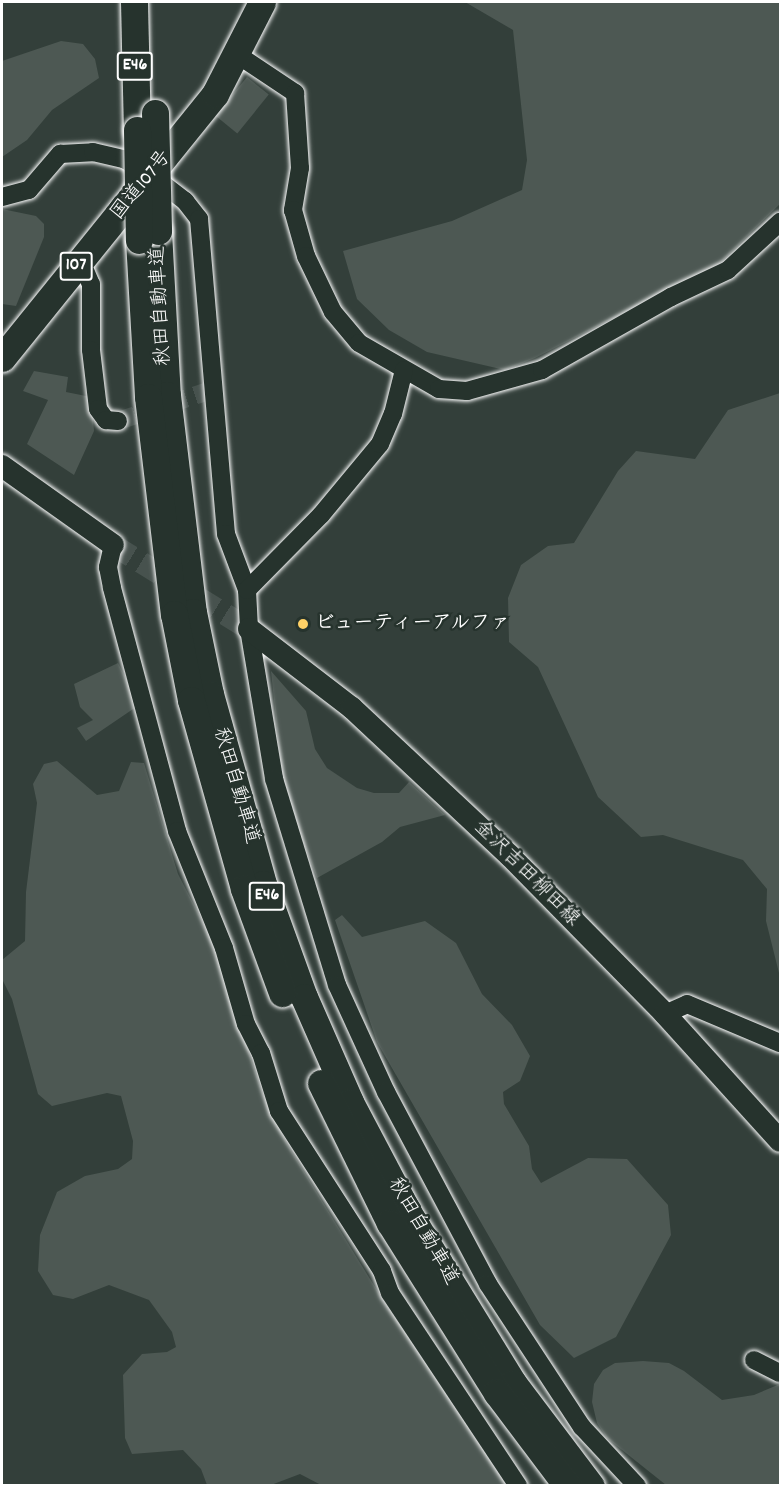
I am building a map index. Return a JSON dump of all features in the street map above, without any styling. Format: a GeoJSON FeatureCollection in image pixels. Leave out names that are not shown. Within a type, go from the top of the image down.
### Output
{"type":"FeatureCollection","features":[{"type":"Feature","properties":{"kind":"highway","name":"秋田自動車道"},"geometry":{"type":"LineString","coordinates":[[134,2],[146,122]]}},
{"type":"Feature","properties":{"kind":"highway","name":"秋田自動車道"},"geometry":{"type":"LineString","coordinates":[[152,2],[146,122],[148,397],[174,614],[191,700],[244,889],[286,1002],[333,1110],[390,1222],[497,1393],[567,1485]]}},
{"type":"Feature","properties":{"kind":"highway","name":"国道107号"},"geometry":{"type":"LineString","coordinates":[[2,358],[215,94],[238,55],[261,2]]}},
{"type":"Feature","properties":{"kind":"highway","name":"秋田自動車道"},"geometry":{"type":"LineString","coordinates":[[148,235],[193,612],[210,694],[263,884],[313,1018],[350,1102],[409,1214],[513,1383],[591,1485]]}},
{"type":"Feature","properties":{"kind":"main road"},"geometry":{"type":"LineString","coordinates":[[2,466],[113,545]]}},
{"type":"Feature","properties":{"kind":"main road","name":"金沢吉田柳田線"},"geometry":{"type":"LineString","coordinates":[[249,629],[352,708],[510,856],[665,1014],[780,1141]]}},
{"type":"Feature","properties":{"kind":"street"},"geometry":{"type":"LineString","coordinates":[[238,55],[295,93],[300,168],[293,210],[306,256],[333,312],[359,343],[439,389],[467,391],[542,370],[672,297],[728,270],[780,222]]}},
{"type":"Feature","properties":{"kind":"street"},"geometry":{"type":"LineString","coordinates":[[2,197],[29,190],[60,154],[93,152],[124,159],[151,175],[185,201],[199,219],[226,534],[247,590],[249,629],[274,779],[330,963],[357,1033],[488,1284],[582,1427],[637,1485]]}},
{"type":"Feature","properties":{"kind":"street"},"geometry":{"type":"LineString","coordinates":[[81,261],[91,284],[92,350],[98,409],[106,420],[118,421]]}},
{"type":"Feature","properties":{"kind":"street"},"geometry":{"type":"LineString","coordinates":[[247,590],[321,515],[381,444],[393,414],[404,370]]}},
{"type":"Feature","properties":{"kind":"street"},"geometry":{"type":"LineString","coordinates":[[113,545],[108,567],[112,588],[177,831],[225,948],[246,1024],[261,1053],[279,1111],[382,1271],[390,1293],[518,1485]]}},
{"type":"Feature","properties":{"kind":"street"},"geometry":{"type":"LineString","coordinates":[[665,1014],[687,1004],[780,1043]]}},
{"type":"Feature","properties":{"kind":"street"},"geometry":{"type":"LineString","coordinates":[[754,1360],[780,1373]]}},
{"type":"Feature","properties":{"kind":"shaded area"},"geometry":{"type":"Polygon","coordinates":[[[465,2],[780,2],[780,204],[719,264],[535,358],[505,370],[427,352],[389,330],[357,299],[343,251],[452,221],[522,190],[527,160],[513,30],[465,2]]]}},
{"type":"Feature","properties":{"kind":"shaded area"},"geometry":{"type":"Polygon","coordinates":[[[61,41],[83,44],[95,59],[99,78],[52,110],[27,140],[2,157],[2,61],[61,41]]]}},
{"type":"Feature","properties":{"kind":"shaded area"},"geometry":{"type":"Polygon","coordinates":[[[247,77],[269,95],[237,133],[216,116],[247,77]]]}},
{"type":"Feature","properties":{"kind":"shaded area"},"geometry":{"type":"Polygon","coordinates":[[[2,209],[36,216],[44,224],[44,237],[16,306],[2,304],[2,209]]]}},
{"type":"Feature","properties":{"kind":"shaded area"},"geometry":{"type":"Polygon","coordinates":[[[34,371],[68,377],[66,392],[91,397],[94,431],[74,475],[27,444],[48,400],[23,391],[34,371]]]}},
{"type":"Feature","properties":{"kind":"shaded area"},"geometry":{"type":"Polygon","coordinates":[[[780,393],[780,977],[766,921],[767,889],[743,860],[663,835],[641,837],[598,797],[538,667],[509,642],[508,598],[521,565],[548,546],[574,543],[618,471],[636,451],[695,459],[728,410],[780,393]]]}},
{"type":"Feature","properties":{"kind":"shaded area"},"geometry":{"type":"Polygon","coordinates":[[[118,663],[139,705],[86,741],[77,728],[93,720],[80,707],[74,684],[118,663]]]}},
{"type":"Feature","properties":{"kind":"shaded area"},"geometry":{"type":"Polygon","coordinates":[[[271,671],[306,711],[315,749],[327,768],[357,788],[374,793],[399,793],[409,782],[445,815],[400,827],[382,842],[317,878],[290,807],[281,767],[271,671]]]}},
{"type":"Feature","properties":{"kind":"shaded area"},"geometry":{"type":"Polygon","coordinates":[[[57,761],[97,795],[119,791],[131,762],[144,763],[178,874],[210,936],[262,1092],[287,1144],[386,1305],[511,1485],[321,1485],[300,1474],[271,1485],[207,1485],[201,1469],[183,1450],[132,1454],[125,1438],[123,1375],[142,1354],[167,1352],[176,1347],[172,1332],[149,1300],[109,1285],[73,1299],[53,1295],[38,1271],[40,1235],[57,1192],[85,1176],[118,1169],[132,1159],[133,1141],[121,1096],[107,1093],[52,1106],[38,1094],[12,999],[2,979],[2,960],[25,941],[26,892],[37,803],[33,784],[44,764],[57,761]]]}},
{"type":"Feature","properties":{"kind":"shaded area"},"geometry":{"type":"Polygon","coordinates":[[[342,915],[362,937],[425,921],[456,943],[482,994],[512,1025],[530,1056],[520,1081],[503,1092],[504,1104],[529,1146],[532,1169],[541,1183],[588,1158],[627,1159],[668,1205],[671,1235],[616,1337],[574,1358],[540,1325],[377,1042],[335,920],[342,915]]]}},
{"type":"Feature","properties":{"kind":"shaded area"},"geometry":{"type":"Polygon","coordinates":[[[643,1361],[669,1363],[684,1371],[722,1400],[754,1395],[780,1384],[780,1485],[666,1485],[607,1438],[597,1423],[592,1402],[594,1384],[603,1370],[615,1363],[643,1361]]]}},
{"type":"Feature","properties":{"kind":"tunnel"},"geometry":{"type":"LineString","coordinates":[[118,421],[212,390]]}},
{"type":"Feature","properties":{"kind":"tunnel"},"geometry":{"type":"LineString","coordinates":[[113,545],[249,629]]}},
{"type":"Feature","properties":{"kind":"place","name":"ビューティーアルファ"},"geometry":{"type":"Point","coordinates":[303,624]}}]}
